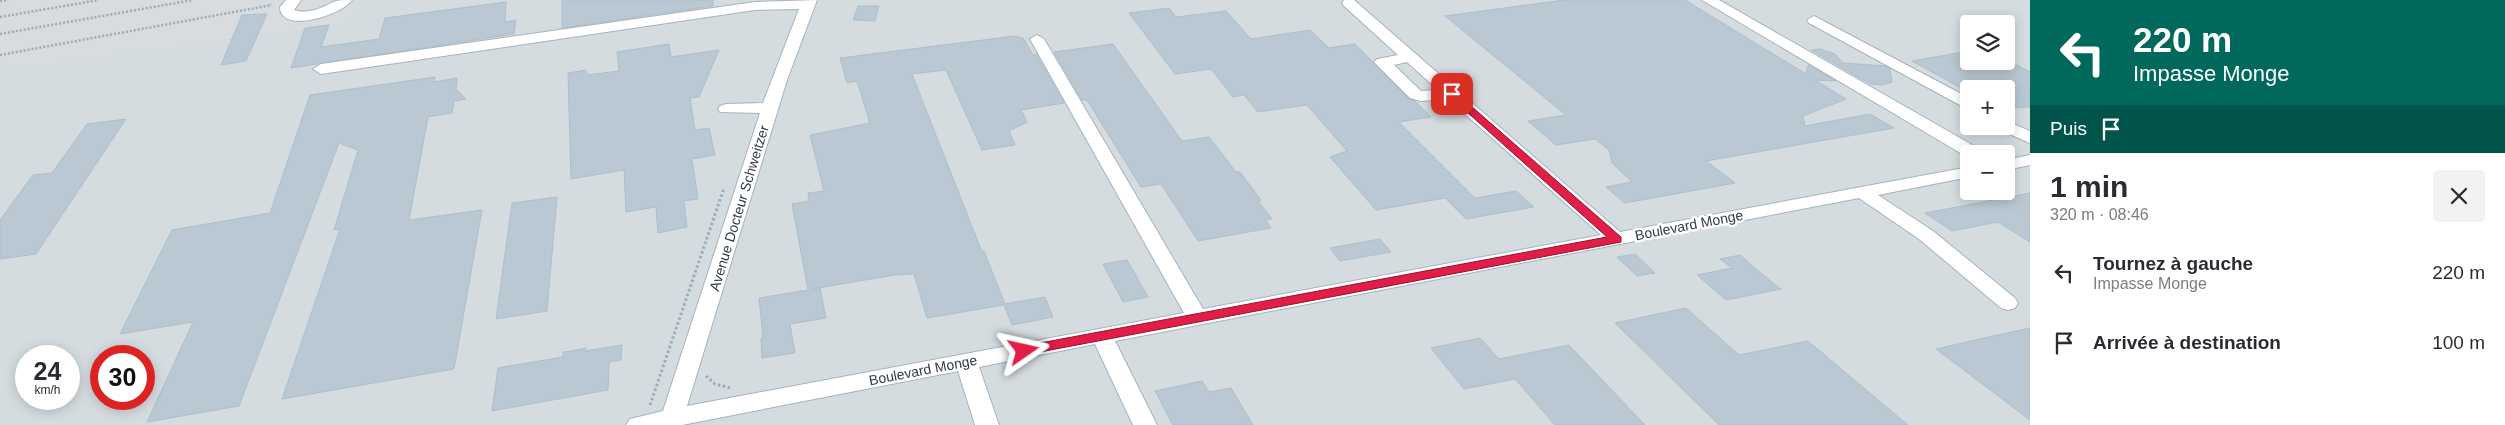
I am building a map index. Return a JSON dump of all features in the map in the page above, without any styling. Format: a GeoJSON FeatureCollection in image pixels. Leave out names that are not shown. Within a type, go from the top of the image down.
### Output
{"type":"FeatureCollection","features":[{"type":"Feature","properties":{"kind":"street"},"geometry":{"type":"LineString","coordinates":[[294,0],[287,7],[287,11],[291,15],[302,16],[331,10],[345,0]]}},
{"type":"Feature","properties":{"kind":"street"},"geometry":{"type":"LineString","coordinates":[[1709,0],[1960,145]]}},
{"type":"Feature","properties":{"kind":"street"},"geometry":{"type":"LineString","coordinates":[[321,69],[755,6],[808,3]]}},
{"type":"Feature","properties":{"kind":"street","name":"Avenue Docteur Schweitzer"},"geometry":{"type":"LineString","coordinates":[[671,422],[770,108],[808,3]]}},
{"type":"Feature","properties":{"kind":"street"},"geometry":{"type":"LineString","coordinates":[[1349,3],[1616,239]]}},
{"type":"Feature","properties":{"kind":"street"},"geometry":{"type":"LineString","coordinates":[[1814,20],[1960,100]]}},
{"type":"Feature","properties":{"kind":"street"},"geometry":{"type":"LineString","coordinates":[[1037,39],[1198,318]]}},
{"type":"Feature","properties":{"kind":"street"},"geometry":{"type":"LineString","coordinates":[[1411,58],[1382,62],[1416,95],[1452,94]]}},
{"type":"Feature","properties":{"kind":"street"},"geometry":{"type":"LineString","coordinates":[[726,109],[770,108]]}},
{"type":"Feature","properties":{"kind":"street"},"geometry":{"type":"LineString","coordinates":[[2015,130],[2030,138]]}},
{"type":"Feature","properties":{"kind":"street"},"geometry":{"type":"LineString","coordinates":[[2015,163],[2030,160]]}},
{"type":"Feature","properties":{"kind":"street","name":"Boulevard Monge"},"geometry":{"type":"LineString","coordinates":[[671,422],[966,362],[1960,174]]}},
{"type":"Feature","properties":{"kind":"street"},"geometry":{"type":"LineString","coordinates":[[1862,192],[1926,235],[2008,303]]}},
{"type":"Feature","properties":{"kind":"street"},"geometry":{"type":"LineString","coordinates":[[966,362],[987,425]]}},
{"type":"Feature","properties":{"kind":"street"},"geometry":{"type":"LineString","coordinates":[[644,416],[671,422]]}},
{"type":"Feature","properties":{"kind":"lane"},"geometry":{"type":"LineString","coordinates":[[1102,336],[1145,425]]}},
{"type":"Feature","properties":{"kind":"path"},"geometry":{"type":"LineString","coordinates":[[0,1],[8,0]]}},
{"type":"Feature","properties":{"kind":"path"},"geometry":{"type":"LineString","coordinates":[[0,17],[99,0]]}},
{"type":"Feature","properties":{"kind":"path"},"geometry":{"type":"LineString","coordinates":[[0,34],[192,0]]}},
{"type":"Feature","properties":{"kind":"path"},"geometry":{"type":"LineString","coordinates":[[0,55],[272,6],[278,0]]}},
{"type":"Feature","properties":{"kind":"path"},"geometry":{"type":"LineString","coordinates":[[644,416],[660,376]]}},
{"type":"Feature","properties":{"kind":"shaded area"},"geometry":{"type":"Polygon","coordinates":[[[0,0],[366,0],[345,21],[0,70],[0,0]]]}},
{"type":"Feature","properties":{"kind":"shaded area"},"geometry":{"type":"Polygon","coordinates":[[[366,0],[2030,0],[2030,425],[0,425],[0,70],[345,21],[366,0]]]}},
{"type":"Feature","properties":{"kind":"building"},"geometry":{"type":"Polygon","coordinates":[[[562,0],[713,0],[713,6],[562,28],[562,0]]]}},
{"type":"Feature","properties":{"kind":"building"},"geometry":{"type":"Polygon","coordinates":[[[1564,0],[1685,0],[1806,74],[1808,65],[1836,81],[1815,80],[1846,99],[1803,116],[1805,126],[1870,114],[1894,128],[1706,161],[1735,183],[1625,203],[1606,187],[1632,182],[1612,163],[1609,150],[1595,139],[1556,145],[1528,121],[1566,115],[1445,16],[1564,0]]]}},
{"type":"Feature","properties":{"kind":"building"},"geometry":{"type":"Polygon","coordinates":[[[506,2],[505,22],[516,20],[514,34],[291,68],[305,28],[329,25],[321,47],[379,39],[385,18],[506,2]]]}},
{"type":"Feature","properties":{"kind":"building"},"geometry":{"type":"Polygon","coordinates":[[[858,6],[879,6],[875,21],[853,20],[858,6]]]}},
{"type":"Feature","properties":{"kind":"building"},"geometry":{"type":"Polygon","coordinates":[[[1169,8],[1176,17],[1226,11],[1251,39],[1310,30],[1329,48],[1355,44],[1409,99],[1415,101],[1431,117],[1399,122],[1475,198],[1516,191],[1534,207],[1466,219],[1445,198],[1376,210],[1330,157],[1347,151],[1307,105],[1258,112],[1244,95],[1233,97],[1211,69],[1175,74],[1129,13],[1169,8]]]}},
{"type":"Feature","properties":{"kind":"building"},"geometry":{"type":"Polygon","coordinates":[[[267,14],[246,61],[221,65],[242,15],[267,14]]]}},
{"type":"Feature","properties":{"kind":"building"},"geometry":{"type":"Polygon","coordinates":[[[1015,36],[1023,38],[1033,55],[1036,54],[1064,103],[1021,110],[1027,122],[1009,131],[1015,145],[982,150],[946,70],[912,74],[982,252],[984,251],[1005,304],[1045,297],[1053,317],[1012,325],[1004,305],[927,318],[914,274],[894,275],[813,289],[820,288],[826,318],[790,324],[795,353],[762,358],[761,338],[763,337],[759,298],[808,290],[792,204],[809,201],[808,193],[824,191],[810,135],[870,123],[857,81],[847,83],[840,58],[1015,36]]]}},
{"type":"Feature","properties":{"kind":"building"},"geometry":{"type":"Polygon","coordinates":[[[669,44],[671,57],[719,50],[699,97],[690,98],[695,130],[709,128],[715,155],[692,159],[698,199],[684,201],[687,227],[658,233],[656,207],[626,212],[624,170],[571,179],[568,73],[586,70],[587,75],[619,71],[617,52],[669,44]]]}},
{"type":"Feature","properties":{"kind":"building"},"geometry":{"type":"Polygon","coordinates":[[[1113,44],[1182,141],[1209,137],[1236,172],[1240,172],[1261,200],[1258,201],[1272,219],[1266,220],[1271,228],[1198,241],[1161,184],[1141,187],[1087,100],[1082,100],[1054,52],[1113,44]]]}},
{"type":"Feature","properties":{"kind":"building"},"geometry":{"type":"Polygon","coordinates":[[[1820,49],[1835,54],[1843,63],[1885,66],[1890,69],[1892,82],[1883,85],[1870,84],[1811,50],[1820,49]]]}},
{"type":"Feature","properties":{"kind":"building"},"geometry":{"type":"Polygon","coordinates":[[[1960,53],[1960,70],[2015,70],[2015,64],[2030,72],[2030,107],[2015,108],[2015,80],[1960,80],[1960,87],[1912,61],[1960,53]]]}},
{"type":"Feature","properties":{"kind":"building"},"geometry":{"type":"Polygon","coordinates":[[[435,77],[434,82],[457,78],[456,89],[466,99],[454,101],[452,113],[428,117],[409,220],[482,210],[454,369],[282,399],[340,229],[334,230],[358,150],[339,143],[239,406],[147,422],[153,410],[155,410],[155,405],[193,322],[120,334],[172,230],[270,213],[310,95],[435,77]]]}},
{"type":"Feature","properties":{"kind":"building"},"geometry":{"type":"Polygon","coordinates":[[[126,119],[36,254],[0,259],[0,220],[33,175],[52,173],[87,124],[126,119]]]}},
{"type":"Feature","properties":{"kind":"building"},"geometry":{"type":"Polygon","coordinates":[[[2030,193],[2030,242],[1998,222],[1952,231],[1925,213],[1993,200],[2015,200],[2015,196],[2030,193]]]}},
{"type":"Feature","properties":{"kind":"building"},"geometry":{"type":"Polygon","coordinates":[[[557,197],[547,311],[496,319],[512,203],[557,197]]]}},
{"type":"Feature","properties":{"kind":"building"},"geometry":{"type":"Polygon","coordinates":[[[1380,239],[1391,252],[1340,261],[1330,248],[1380,239]]]}},
{"type":"Feature","properties":{"kind":"building"},"geometry":{"type":"Polygon","coordinates":[[[1635,254],[1655,273],[1637,276],[1617,257],[1635,254]]]}},
{"type":"Feature","properties":{"kind":"building"},"geometry":{"type":"Polygon","coordinates":[[[1740,255],[1781,289],[1726,300],[1697,275],[1732,268],[1720,259],[1740,255]]]}},
{"type":"Feature","properties":{"kind":"building"},"geometry":{"type":"Polygon","coordinates":[[[1127,260],[1148,297],[1123,302],[1103,264],[1127,260]]]}},
{"type":"Feature","properties":{"kind":"building"},"geometry":{"type":"Polygon","coordinates":[[[1686,308],[1739,355],[1808,341],[1908,425],[1719,425],[1615,323],[1686,308]]]}},
{"type":"Feature","properties":{"kind":"building"},"geometry":{"type":"Polygon","coordinates":[[[2030,328],[2030,420],[1936,349],[1984,338],[2030,328]]]}},
{"type":"Feature","properties":{"kind":"building"},"geometry":{"type":"Polygon","coordinates":[[[1480,338],[1499,359],[1569,345],[1645,425],[1555,425],[1515,379],[1464,389],[1431,348],[1480,338]]]}},
{"type":"Feature","properties":{"kind":"building"},"geometry":{"type":"Polygon","coordinates":[[[622,345],[621,360],[609,362],[608,390],[492,411],[498,368],[563,357],[563,352],[586,348],[585,351],[622,345]]]}},
{"type":"Feature","properties":{"kind":"building"},"geometry":{"type":"Polygon","coordinates":[[[1202,381],[1209,392],[1231,388],[1253,425],[1173,425],[1155,391],[1202,381]]]}},
{"type":"Feature","properties":{"kind":"route"},"geometry":{"type":"LineString","coordinates":[[1024,351],[1616,239],[1452,94]]}}]}
